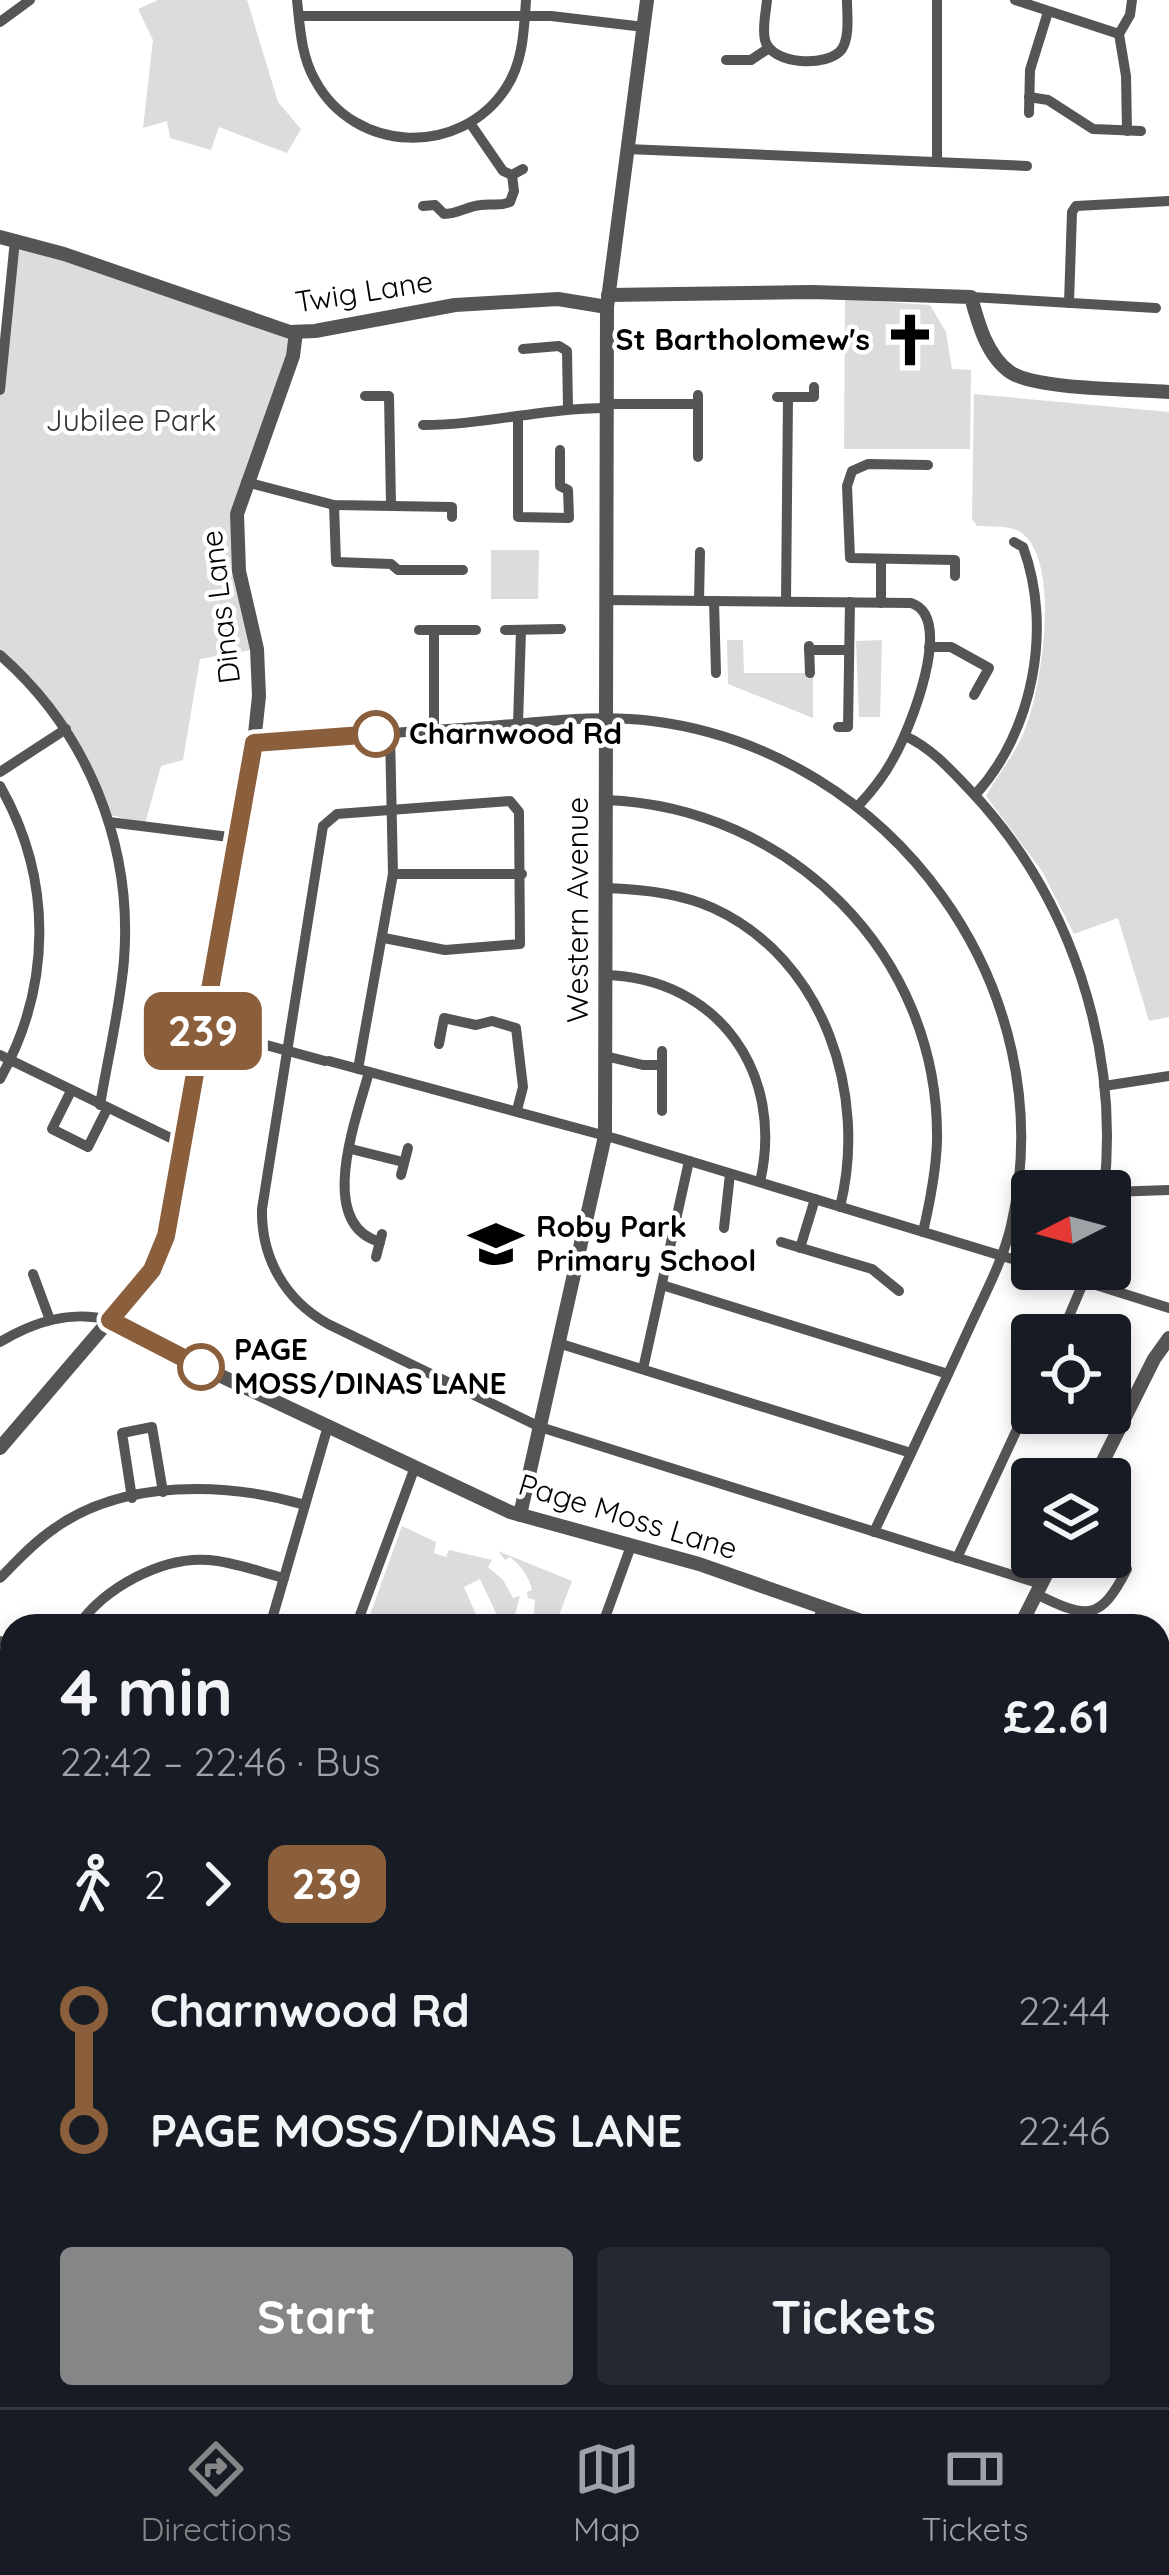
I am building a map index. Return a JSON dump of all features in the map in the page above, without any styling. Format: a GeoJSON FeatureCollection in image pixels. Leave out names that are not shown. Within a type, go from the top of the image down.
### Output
{"type":"FeatureCollection","features":[{"type":"Feature","properties":{"kind":"street"},"geometry":{"type":"LineString","coordinates":[[0,22],[30,0]]}},
{"type":"Feature","properties":{"kind":"street"},"geometry":{"type":"LineString","coordinates":[[298,0],[304,53],[328,100],[353,121],[406,139],[441,135],[470,123],[496,102],[513,76],[522,46],[526,0]]}},
{"type":"Feature","properties":{"kind":"street","name":"Western Avenue"},"geometry":{"type":"LineString","coordinates":[[520,1515],[605,1136],[607,301],[647,0]]}},
{"type":"Feature","properties":{"kind":"street"},"geometry":{"type":"LineString","coordinates":[[767,0],[764,33],[769,48],[788,58],[819,60],[836,55],[846,38],[847,0]]}},
{"type":"Feature","properties":{"kind":"street"},"geometry":{"type":"LineString","coordinates":[[937,0],[937,162]]}},
{"type":"Feature","properties":{"kind":"street"},"geometry":{"type":"LineString","coordinates":[[1029,97],[1048,100],[1086,127],[1134,131],[1119,34],[1132,0]]}},
{"type":"Feature","properties":{"kind":"street"},"geometry":{"type":"LineString","coordinates":[[1022,1],[1119,34]]}},
{"type":"Feature","properties":{"kind":"street"},"geometry":{"type":"LineString","coordinates":[[1029,113],[1032,60],[1048,12]]}},
{"type":"Feature","properties":{"kind":"street"},"geometry":{"type":"LineString","coordinates":[[299,16],[525,16],[644,27]]}},
{"type":"Feature","properties":{"kind":"street"},"geometry":{"type":"LineString","coordinates":[[726,59],[751,60],[769,48]]}},
{"type":"Feature","properties":{"kind":"street"},"geometry":{"type":"LineString","coordinates":[[423,206],[435,205],[444,214],[458,214],[479,204],[499,207],[510,202],[518,172],[500,168],[470,123]]}},
{"type":"Feature","properties":{"kind":"street"},"geometry":{"type":"LineString","coordinates":[[627,149],[1028,166]]}},
{"type":"Feature","properties":{"kind":"street"},"geometry":{"type":"LineString","coordinates":[[1069,303],[1076,206],[1169,201]]}},
{"type":"Feature","properties":{"kind":"street"},"geometry":{"type":"LineString","coordinates":[[0,390],[8,238]]}},
{"type":"Feature","properties":{"kind":"street","name":"Twig Lane"},"geometry":{"type":"LineString","coordinates":[[8,238],[277,330],[296,332],[455,305],[564,299],[812,292],[971,298]]}},
{"type":"Feature","properties":{"kind":"street"},"geometry":{"type":"LineString","coordinates":[[1156,308],[971,298],[992,351],[1017,376],[1169,392]]}},
{"type":"Feature","properties":{"kind":"street","name":"Dinas Lane"},"geometry":{"type":"LineString","coordinates":[[0,1448],[148,1275],[161,1251],[259,696],[256,649],[235,543],[237,514],[293,356],[296,332]]}},
{"type":"Feature","properties":{"kind":"street"},"geometry":{"type":"LineString","coordinates":[[523,349],[559,346],[567,350],[568,408]]}},
{"type":"Feature","properties":{"kind":"street"},"geometry":{"type":"LineString","coordinates":[[786,602],[782,397],[814,397],[814,387]]}},
{"type":"Feature","properties":{"kind":"street"},"geometry":{"type":"LineString","coordinates":[[365,396],[389,396],[391,505]]}},
{"type":"Feature","properties":{"kind":"street"},"geometry":{"type":"LineString","coordinates":[[423,425],[462,425],[568,408],[698,400],[698,457]]}},
{"type":"Feature","properties":{"kind":"street"},"geometry":{"type":"LineString","coordinates":[[518,416],[518,518],[569,518],[568,490],[560,486],[560,450]]}},
{"type":"Feature","properties":{"kind":"street"},"geometry":{"type":"LineString","coordinates":[[928,465],[868,464],[852,471],[847,486],[850,558],[955,560],[955,576]]}},
{"type":"Feature","properties":{"kind":"street"},"geometry":{"type":"LineString","coordinates":[[246,482],[334,505],[452,507],[452,517]]}},
{"type":"Feature","properties":{"kind":"street"},"geometry":{"type":"LineString","coordinates":[[334,505],[336,562],[392,563],[398,570],[463,570]]}},
{"type":"Feature","properties":{"kind":"street"},"geometry":{"type":"LineString","coordinates":[[975,795],[1011,742],[1031,681],[1036,636],[1032,583],[1023,547],[1014,542]]}},
{"type":"Feature","properties":{"kind":"street"},"geometry":{"type":"LineString","coordinates":[[699,601],[700,552]]}},
{"type":"Feature","properties":{"kind":"street"},"geometry":{"type":"LineString","coordinates":[[881,559],[881,602]]}},
{"type":"Feature","properties":{"kind":"street"},"geometry":{"type":"LineString","coordinates":[[606,600],[881,602],[924,608],[929,647],[919,699],[882,778],[859,805]]}},
{"type":"Feature","properties":{"kind":"street"},"geometry":{"type":"LineString","coordinates":[[714,601],[716,673]]}},
{"type":"Feature","properties":{"kind":"street"},"geometry":{"type":"LineString","coordinates":[[838,727],[848,728],[850,602]]}},
{"type":"Feature","properties":{"kind":"street"},"geometry":{"type":"LineString","coordinates":[[505,630],[561,629]]}},
{"type":"Feature","properties":{"kind":"street"},"geometry":{"type":"LineString","coordinates":[[419,630],[476,630]]}},
{"type":"Feature","properties":{"kind":"street"},"geometry":{"type":"LineString","coordinates":[[434,630],[434,730]]}},
{"type":"Feature","properties":{"kind":"street"},"geometry":{"type":"LineString","coordinates":[[518,724],[521,630]]}},
{"type":"Feature","properties":{"kind":"street"},"geometry":{"type":"LineString","coordinates":[[810,673],[809,646],[849,650]]}},
{"type":"Feature","properties":{"kind":"street"},"geometry":{"type":"LineString","coordinates":[[929,647],[951,647],[988,668],[974,695]]}},
{"type":"Feature","properties":{"kind":"street"},"geometry":{"type":"LineString","coordinates":[[0,655],[42,696],[66,729],[94,782],[121,872],[122,979],[103,1107],[88,1147],[52,1129],[71,1091]]}},
{"type":"Feature","properties":{"kind":"street"},"geometry":{"type":"LineString","coordinates":[[254,743],[606,717],[685,726],[740,741],[796,765],[859,805],[911,855],[945,897],[984,967],[1016,1069],[1021,1139],[1016,1200],[1002,1256],[874,1532]]}},
{"type":"Feature","properties":{"kind":"street"},"geometry":{"type":"LineString","coordinates":[[0,772],[66,729]]}},
{"type":"Feature","properties":{"kind":"street"},"geometry":{"type":"LineString","coordinates":[[376,1257],[381,1238],[361,1234],[346,1213],[344,1189],[393,874],[390,734]]}},
{"type":"Feature","properties":{"kind":"street"},"geometry":{"type":"LineString","coordinates":[[905,736],[975,795],[1025,858],[1060,923],[1088,1000],[1104,1086],[1106,1170]]}},
{"type":"Feature","properties":{"kind":"street"},"geometry":{"type":"LineString","coordinates":[[0,786],[29,853],[40,919],[33,1000],[0,1079]]}},
{"type":"Feature","properties":{"kind":"street"},"geometry":{"type":"LineString","coordinates":[[606,800],[638,801],[700,817],[733,827],[778,850],[814,875],[876,939],[898,976],[929,1059],[937,1140],[933,1187],[922,1232]]}},
{"type":"Feature","properties":{"kind":"street"},"geometry":{"type":"LineString","coordinates":[[384,938],[445,950],[520,944],[519,812],[510,801],[337,814],[322,826],[262,1209],[265,1243],[286,1289],[305,1310],[540,1427],[957,1558],[1039,1589],[1070,1610],[1096,1611],[1112,1600],[1123,1578]]}},
{"type":"Feature","properties":{"kind":"street"},"geometry":{"type":"LineString","coordinates":[[109,822],[236,838]]}},
{"type":"Feature","properties":{"kind":"street"},"geometry":{"type":"LineString","coordinates":[[393,874],[522,874]]}},
{"type":"Feature","properties":{"kind":"street"},"geometry":{"type":"LineString","coordinates":[[605,888],[660,892],[724,914],[756,937],[802,987],[828,1032],[846,1086],[850,1140],[840,1207]]}},
{"type":"Feature","properties":{"kind":"street"},"geometry":{"type":"LineString","coordinates":[[605,975],[648,980],[676,991],[736,1039],[762,1099],[766,1141],[760,1182]]}},
{"type":"Feature","properties":{"kind":"street"},"geometry":{"type":"LineString","coordinates":[[439,1044],[444,1018],[476,1025],[492,1021],[516,1028],[523,1087],[517,1111]]}},
{"type":"Feature","properties":{"kind":"street"},"geometry":{"type":"LineString","coordinates":[[203,1028],[605,1136],[1011,1259]]}},
{"type":"Feature","properties":{"kind":"street"},"geometry":{"type":"LineString","coordinates":[[662,1051],[662,1111]]}},
{"type":"Feature","properties":{"kind":"street"},"geometry":{"type":"LineString","coordinates":[[605,1056],[662,1065]]}},
{"type":"Feature","properties":{"kind":"street"},"geometry":{"type":"LineString","coordinates":[[5,1058],[183,1144]]}},
{"type":"Feature","properties":{"kind":"street"},"geometry":{"type":"LineString","coordinates":[[1104,1086],[1169,1076]]}},
{"type":"Feature","properties":{"kind":"street"},"geometry":{"type":"LineString","coordinates":[[351,1149],[402,1168],[408,1148]]}},
{"type":"Feature","properties":{"kind":"street"},"geometry":{"type":"LineString","coordinates":[[643,1369],[689,1161]]}},
{"type":"Feature","properties":{"kind":"street"},"geometry":{"type":"LineString","coordinates":[[724,1228],[730,1174]]}},
{"type":"Feature","properties":{"kind":"street"},"geometry":{"type":"LineString","coordinates":[[1131,1191],[1169,1190]]}},
{"type":"Feature","properties":{"kind":"street"},"geometry":{"type":"LineString","coordinates":[[800,1248],[815,1199]]}},
{"type":"Feature","properties":{"kind":"street"},"geometry":{"type":"LineString","coordinates":[[781,1242],[872,1269],[899,1291]]}},
{"type":"Feature","properties":{"kind":"street"},"geometry":{"type":"LineString","coordinates":[[33,1274],[50,1320]]}},
{"type":"Feature","properties":{"kind":"street"},"geometry":{"type":"LineString","coordinates":[[662,1285],[948,1374]]}},
{"type":"Feature","properties":{"kind":"street"},"geometry":{"type":"LineString","coordinates":[[1124,1290],[1169,1308]]}},
{"type":"Feature","properties":{"kind":"street"},"geometry":{"type":"LineString","coordinates":[[0,1322],[3,1339],[74,1314],[110,1320]]}},
{"type":"Feature","properties":{"kind":"street","name":"Page Moss Lane"},"geometry":{"type":"LineString","coordinates":[[110,1320],[520,1515],[699,1564],[843,1614]]}},
{"type":"Feature","properties":{"kind":"street"},"geometry":{"type":"LineString","coordinates":[[1104,1458],[1169,1338]]}},
{"type":"Feature","properties":{"kind":"street"},"geometry":{"type":"LineString","coordinates":[[558,1343],[911,1453]]}},
{"type":"Feature","properties":{"kind":"street"},"geometry":{"type":"LineString","coordinates":[[274,1614],[328,1426]]}},
{"type":"Feature","properties":{"kind":"street"},"geometry":{"type":"LineString","coordinates":[[132,1498],[122,1433],[152,1427],[163,1492]]}},
{"type":"Feature","properties":{"kind":"street"},"geometry":{"type":"LineString","coordinates":[[957,1558],[1015,1434]]}},
{"type":"Feature","properties":{"kind":"street"},"geometry":{"type":"LineString","coordinates":[[360,1614],[415,1467]]}},
{"type":"Feature","properties":{"kind":"street"},"geometry":{"type":"LineString","coordinates":[[0,1578],[55,1528],[93,1507],[163,1492],[214,1488],[268,1494],[305,1505]]}},
{"type":"Feature","properties":{"kind":"street"},"geometry":{"type":"LineString","coordinates":[[606,1614],[631,1546]]}},
{"type":"Feature","properties":{"kind":"street"},"geometry":{"type":"LineString","coordinates":[[87,1614],[122,1584],[163,1567],[207,1559],[284,1578]]}},
{"type":"Feature","properties":{"kind":"street"},"geometry":{"type":"LineString","coordinates":[[1026,1614],[1044,1578]]}},
{"type":"Feature","properties":{"kind":"street"},"geometry":{"type":"LineString","coordinates":[[820,1614],[823,1607]]}},
{"type":"Feature","properties":{"kind":"green space"},"geometry":{"type":"Polygon","coordinates":[[[158,0],[247,0],[278,102],[301,129],[287,153],[219,127],[211,150],[170,138],[167,121],[143,128],[153,40],[138,9],[158,0]]]}},
{"type":"Feature","properties":{"kind":"green space","name":"Jubilee Park"},"geometry":{"type":"Polygon","coordinates":[[[15,240],[296,332],[237,514],[257,649],[200,659],[183,760],[161,766],[145,824],[107,814],[81,750],[0,655],[0,390],[15,240]]]}},
{"type":"Feature","properties":{"kind":"green space"},"geometry":{"type":"Polygon","coordinates":[[[845,299],[930,305],[946,332],[952,369],[971,370],[970,449],[844,449],[845,299]]]}},
{"type":"Feature","properties":{"kind":"green space"},"geometry":{"type":"Polygon","coordinates":[[[974,394],[1169,412],[1169,1017],[1149,1021],[1118,918],[1074,934],[1042,871],[986,796],[1020,741],[1030,713],[1041,660],[1045,599],[1034,549],[1022,533],[977,526],[972,519],[974,394]]]}},
{"type":"Feature","properties":{"kind":"green space"},"geometry":{"type":"Polygon","coordinates":[[[491,550],[539,550],[538,599],[491,599],[491,550]]]}},
{"type":"Feature","properties":{"kind":"green space"},"geometry":{"type":"Polygon","coordinates":[[[727,640],[743,640],[744,673],[813,673],[813,718],[728,684],[727,640]]]}},
{"type":"Feature","properties":{"kind":"green space"},"geometry":{"type":"Polygon","coordinates":[[[882,640],[880,717],[859,717],[856,641],[882,640]]]}},
{"type":"Feature","properties":{"kind":"green space"},"geometry":{"type":"Polygon","coordinates":[[[402,1526],[436,1542],[434,1553],[446,1557],[449,1550],[492,1560],[488,1567],[513,1598],[520,1596],[515,1614],[496,1614],[480,1579],[464,1587],[476,1614],[370,1614],[402,1526]]]}},
{"type":"Feature","properties":{"kind":"green space"},"geometry":{"type":"Polygon","coordinates":[[[498,1551],[572,1581],[560,1614],[534,1614],[535,1600],[527,1592],[532,1590],[529,1580],[514,1560],[505,1560],[498,1551]]]}},
{"type":"Feature","properties":{"kind":"bus line","name":"239"},"geometry":{"type":"LineString","coordinates":[[201,1367],[110,1320],[152,1270],[166,1236],[254,743],[376,734]]}},
{"type":"Feature","properties":{"kind":"place","name":"St Bartholomew's"},"geometry":{"type":"Point","coordinates":[910,340]}},
{"type":"Feature","properties":{"kind":"place","name":"Charnwood Rd"},"geometry":{"type":"Point","coordinates":[376,734]}},
{"type":"Feature","properties":{"kind":"place","name":"Roby Park Primary School"},"geometry":{"type":"Point","coordinates":[496,1244]}},
{"type":"Feature","properties":{"kind":"place","name":"PAGE MOSS/DINAS LANE"},"geometry":{"type":"Point","coordinates":[201,1367]}}]}
